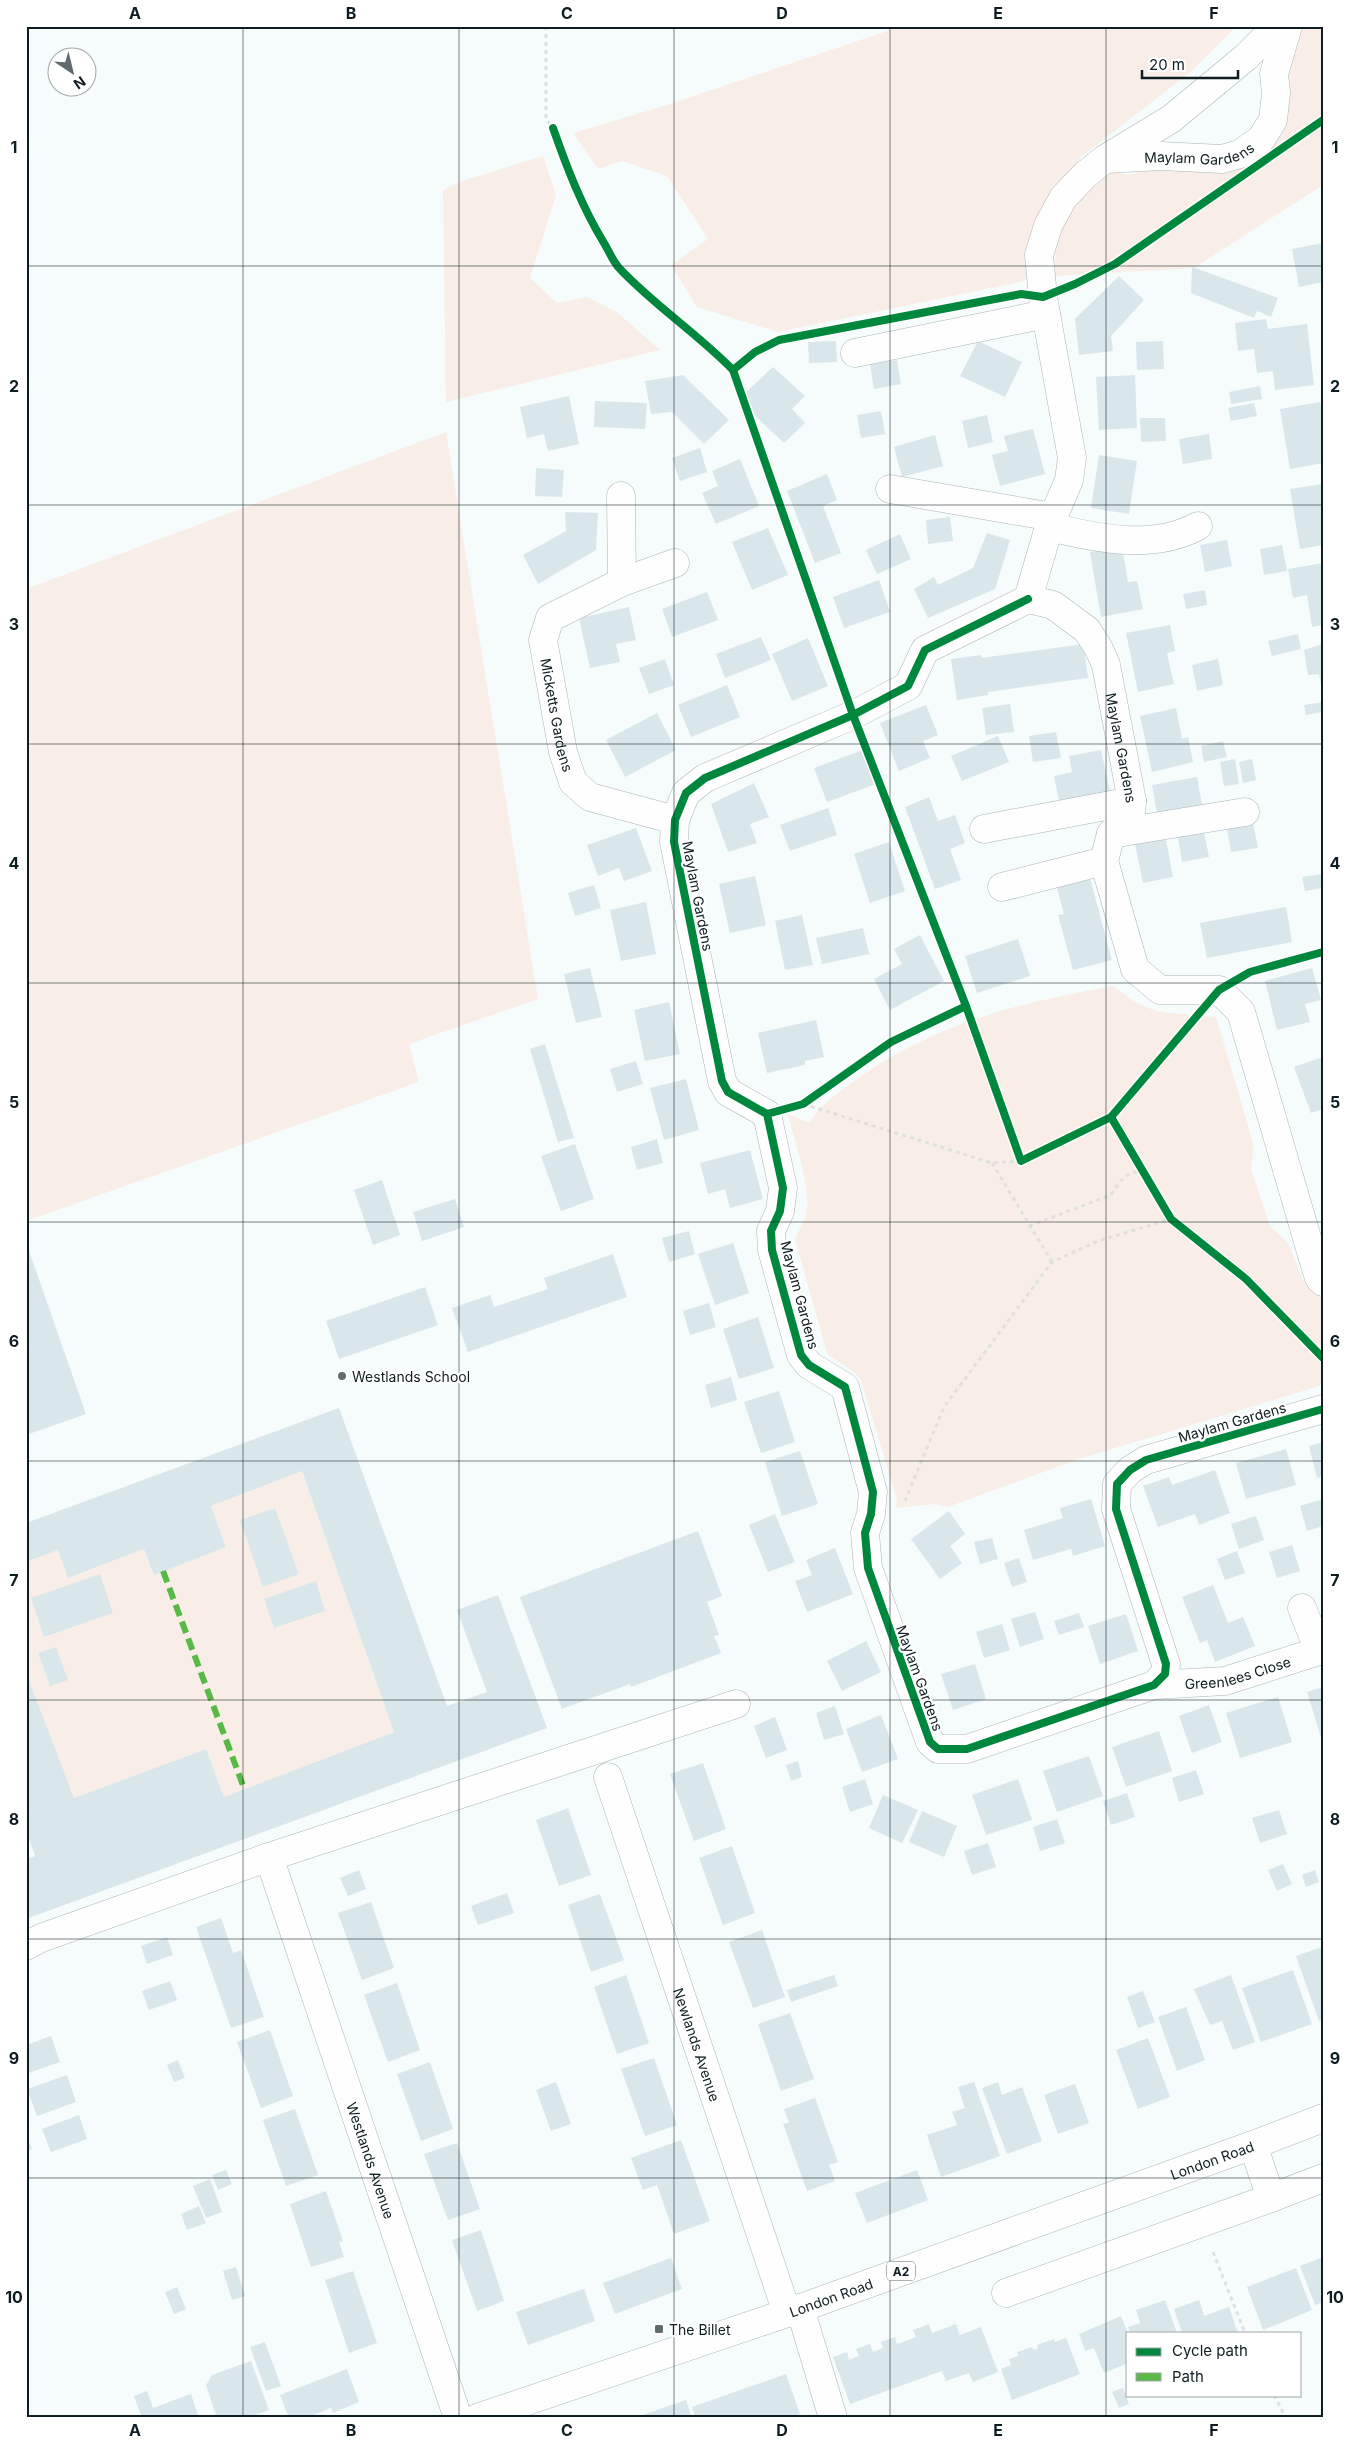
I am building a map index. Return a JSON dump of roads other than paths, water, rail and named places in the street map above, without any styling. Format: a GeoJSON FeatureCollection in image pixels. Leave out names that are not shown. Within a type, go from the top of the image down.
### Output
{"type":"FeatureCollection","features":[{"type":"Feature","properties":{"kind":"street","name":"Maylam Gardens"},"geometry":{"type":"LineString","coordinates":[[1028,599],[1051,522],[1069,480],[1072,458],[1046,314],[1040,255],[1048,226],[1063,198],[1085,175],[1104,159],[1171,119],[1246,57],[1277,26]]}},
{"type":"Feature","properties":{"kind":"street","name":"Maylam Gardens"},"geometry":{"type":"LineString","coordinates":[[1104,159],[1161,156],[1222,159],[1240,154],[1262,139],[1273,120],[1276,92],[1274,74],[1288,26]]}},
{"type":"Feature","properties":{"kind":"street"},"geometry":{"type":"LineString","coordinates":[[855,353],[1046,314]]}},
{"type":"Feature","properties":{"kind":"street"},"geometry":{"type":"LineString","coordinates":[[890,489],[1051,522],[1108,540],[1157,539],[1179,536],[1198,526]]}},
{"type":"Feature","properties":{"kind":"street"},"geometry":{"type":"LineString","coordinates":[[621,496],[622,582]]}},
{"type":"Feature","properties":{"kind":"street","name":"Micketts Gardens"},"geometry":{"type":"LineString","coordinates":[[674,563],[622,582],[550,618],[543,640],[563,752],[573,782],[590,797],[675,820]]}},
{"type":"Feature","properties":{"kind":"street","name":"Maylam Gardens"},"geometry":{"type":"LineString","coordinates":[[1323,1282],[1319,1278],[1309,1246],[1240,1012],[1219,990],[1160,990],[1134,970],[1104,861],[1111,834],[1131,812],[1132,801],[1106,665],[1087,630],[1053,605],[1028,599],[925,650],[908,686],[853,715],[705,778],[686,793],[675,820],[674,842],[722,1081],[728,1092],[767,1114],[784,1188],[780,1212],[771,1231],[772,1250],[801,1355],[809,1365],[845,1388],[873,1492],[871,1514],[865,1533],[868,1568],[930,1742],[938,1749],[967,1749],[1154,1685],[1165,1674],[1166,1664],[1116,1509],[1117,1484],[1130,1470],[1146,1460],[1323,1409]]}},
{"type":"Feature","properties":{"kind":"street"},"geometry":{"type":"LineString","coordinates":[[984,829],[1132,801]]}},
{"type":"Feature","properties":{"kind":"street"},"geometry":{"type":"LineString","coordinates":[[1111,834],[1244,812]]}},
{"type":"Feature","properties":{"kind":"street"},"geometry":{"type":"LineString","coordinates":[[1002,887],[1104,861]]}},
{"type":"Feature","properties":{"kind":"street","name":"Greenlees Close"},"geometry":{"type":"LineString","coordinates":[[1154,1685],[1225,1681],[1321,1649],[1302,1608]]}},
{"type":"Feature","properties":{"kind":"street"},"geometry":{"type":"LineString","coordinates":[[26,1946],[41,1938],[268,1857],[736,1704]]}},
{"type":"Feature","properties":{"kind":"street","name":"Newlands Avenue"},"geometry":{"type":"LineString","coordinates":[[608,1777],[833,2418]]}},
{"type":"Feature","properties":{"kind":"street","name":"Westlands Avenue"},"geometry":{"type":"LineString","coordinates":[[268,1857],[286,1902],[458,2418]]}},
{"type":"Feature","properties":{"kind":"street","name":"London Road"},"geometry":{"type":"LineString","coordinates":[[477,2418],[507,2414],[1253,2145],[1323,2118]]}},
{"type":"Feature","properties":{"kind":"street"},"geometry":{"type":"LineString","coordinates":[[1253,2145],[1271,2198]]}},
{"type":"Feature","properties":{"kind":"street"},"geometry":{"type":"LineString","coordinates":[[1006,2293],[1323,2178]]}},
{"type":"Feature","properties":{"kind":"place","name":"Westlands School"},"geometry":{"type":"Point","coordinates":[342,1376]}},
{"type":"Feature","properties":{"kind":"place","name":"The Billet"},"geometry":{"type":"Point","coordinates":[659,2329]}}]}
